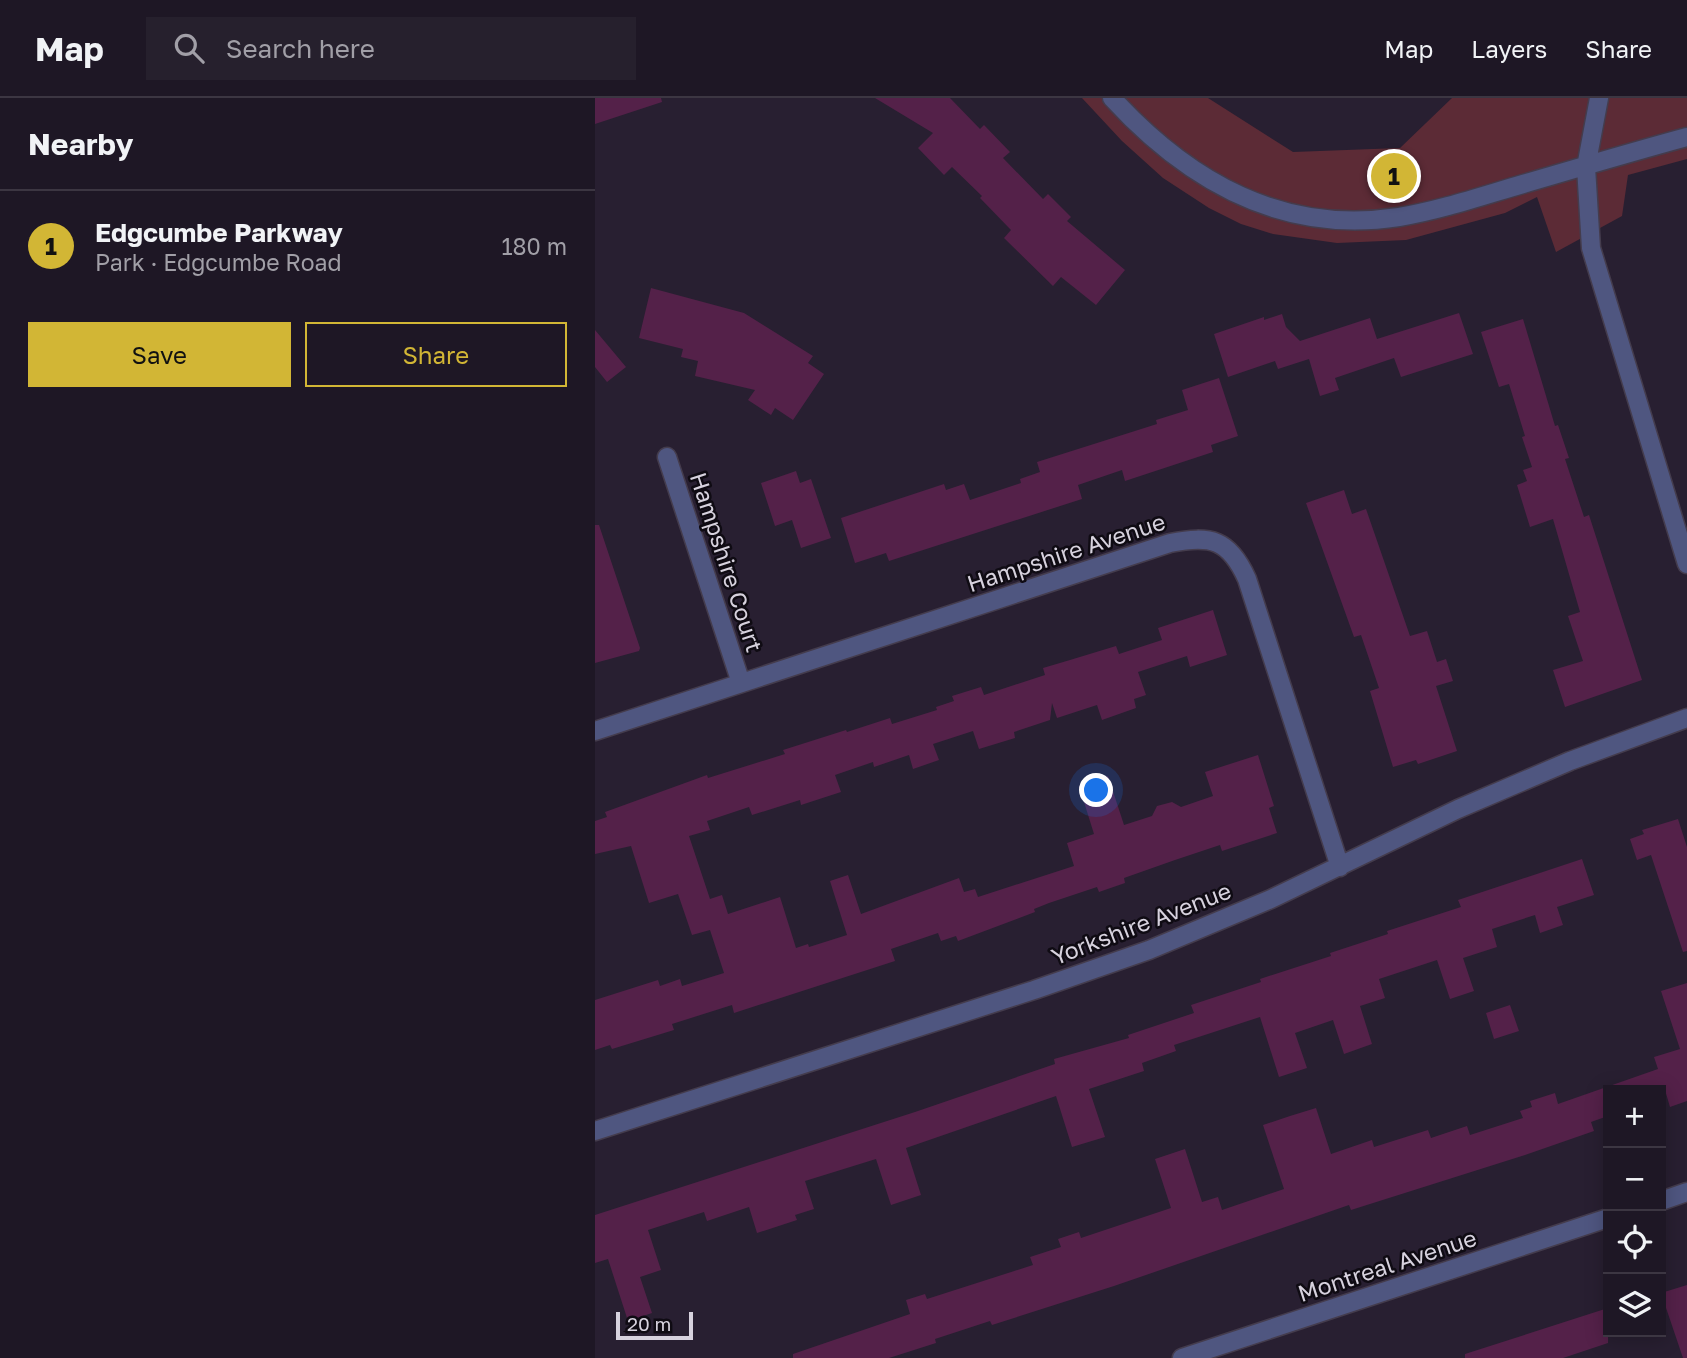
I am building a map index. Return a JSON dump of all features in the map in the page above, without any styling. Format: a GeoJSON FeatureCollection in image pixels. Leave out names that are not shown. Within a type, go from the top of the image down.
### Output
{"type":"FeatureCollection","features":[{"type":"Feature","properties":{"kind":"street"},"geometry":{"type":"LineString","coordinates":[[1112,98],[1160,145],[1201,177],[1242,198],[1325,219],[1400,217],[1687,137]]}},
{"type":"Feature","properties":{"kind":"street"},"geometry":{"type":"LineString","coordinates":[[1599,98],[1586,167],[1586,207],[1595,269],[1687,564]]}},
{"type":"Feature","properties":{"kind":"street","name":"Hampshire Court"},"geometry":{"type":"LineString","coordinates":[[667,457],[741,683]]}},
{"type":"Feature","properties":{"kind":"street","name":"Hampshire Avenue"},"geometry":{"type":"LineString","coordinates":[[595,731],[1170,543],[1198,537],[1221,543],[1237,556],[1247,579],[1340,867]]}},
{"type":"Feature","properties":{"kind":"street","name":"Yorkshire Avenue"},"geometry":{"type":"LineString","coordinates":[[595,1131],[1149,950],[1340,867],[1458,809],[1570,761],[1687,718]]}},
{"type":"Feature","properties":{"kind":"street"},"geometry":{"type":"LineString","coordinates":[[1666,1199],[1687,1192]]}},
{"type":"Feature","properties":{"kind":"street","name":"Montreal Avenue"},"geometry":{"type":"LineString","coordinates":[[1182,1358],[1603,1220]]}},
{"type":"Feature","properties":{"kind":"shaded area"},"geometry":{"type":"Polygon","coordinates":[[[1082,98],[1208,98],[1293,152],[1400,148],[1452,98],[1687,98],[1687,159],[1628,175],[1622,216],[1556,252],[1537,197],[1505,213],[1406,240],[1337,243],[1273,234],[1241,224],[1209,208],[1163,178],[1122,141],[1082,98]]]}},
{"type":"Feature","properties":{"kind":"building"},"geometry":{"type":"Polygon","coordinates":[[[595,98],[661,98],[662,102],[595,124],[595,98]]]}},
{"type":"Feature","properties":{"kind":"building"},"geometry":{"type":"Polygon","coordinates":[[[875,98],[950,98],[980,129],[984,125],[1010,152],[1003,158],[1043,199],[1048,194],[1071,217],[1067,221],[1125,270],[1096,305],[1061,277],[1053,286],[1004,238],[1011,230],[980,198],[982,196],[952,167],[944,175],[918,148],[933,133],[875,98]]]}},
{"type":"Feature","properties":{"kind":"building"},"geometry":{"type":"Polygon","coordinates":[[[651,288],[744,313],[813,356],[808,363],[824,374],[793,420],[775,408],[771,415],[748,400],[755,390],[695,376],[698,361],[681,357],[683,349],[639,338],[651,288]]]}},
{"type":"Feature","properties":{"kind":"building"},"geometry":{"type":"Polygon","coordinates":[[[1459,313],[1473,354],[1401,377],[1394,358],[1335,378],[1339,390],[1320,396],[1309,359],[1278,369],[1275,361],[1228,377],[1214,334],[1264,317],[1264,320],[1282,314],[1286,327],[1300,341],[1370,318],[1377,339],[1459,313]]]}},
{"type":"Feature","properties":{"kind":"building"},"geometry":{"type":"Polygon","coordinates":[[[1523,319],[1555,426],[1558,425],[1569,458],[1565,459],[1584,517],[1589,515],[1642,680],[1565,707],[1553,670],[1583,661],[1568,616],[1580,612],[1553,519],[1530,527],[1517,485],[1527,481],[1523,470],[1532,467],[1522,437],[1525,436],[1509,384],[1499,387],[1481,332],[1523,319]]]}},
{"type":"Feature","properties":{"kind":"building"},"geometry":{"type":"Polygon","coordinates":[[[595,330],[626,367],[607,382],[595,367],[595,330]]]}},
{"type":"Feature","properties":{"kind":"building"},"geometry":{"type":"Polygon","coordinates":[[[1219,378],[1238,436],[1211,445],[1213,452],[1125,481],[1122,470],[1078,485],[1082,499],[889,561],[886,553],[855,563],[841,518],[944,484],[946,490],[964,484],[970,500],[1021,483],[1020,479],[1040,472],[1037,462],[1157,424],[1156,420],[1188,410],[1182,390],[1219,378]]]}},
{"type":"Feature","properties":{"kind":"building"},"geometry":{"type":"Polygon","coordinates":[[[796,471],[800,483],[811,479],[831,538],[801,548],[792,520],[775,526],[761,483],[796,471]]]}},
{"type":"Feature","properties":{"kind":"building"},"geometry":{"type":"Polygon","coordinates":[[[1344,490],[1352,514],[1366,509],[1410,636],[1427,631],[1437,662],[1446,659],[1453,681],[1436,686],[1457,751],[1418,764],[1416,760],[1393,767],[1370,691],[1379,688],[1361,635],[1354,637],[1306,503],[1344,490]]]}},
{"type":"Feature","properties":{"kind":"building"},"geometry":{"type":"Polygon","coordinates":[[[595,525],[599,525],[640,648],[639,651],[595,663],[595,525]]]}},
{"type":"Feature","properties":{"kind":"building"},"geometry":{"type":"Polygon","coordinates":[[[1213,610],[1227,655],[1190,667],[1187,656],[1138,672],[1146,695],[1134,699],[1136,708],[1102,720],[1097,705],[1057,718],[1052,703],[1050,720],[1014,732],[1015,738],[979,749],[973,731],[933,744],[939,760],[913,769],[909,755],[874,767],[873,762],[835,775],[841,792],[801,805],[800,800],[752,815],[749,807],[707,821],[710,830],[689,836],[710,899],[722,895],[728,914],[780,897],[796,948],[808,944],[809,947],[847,935],[830,881],[848,875],[861,914],[959,878],[964,892],[975,889],[978,897],[1074,866],[1067,843],[1094,834],[1079,786],[1108,776],[1124,825],[1152,816],[1157,806],[1172,802],[1181,807],[1213,796],[1205,772],[1258,755],[1274,806],[1269,808],[1277,833],[1222,851],[1220,845],[1175,860],[1124,878],[1125,883],[1099,892],[1097,887],[1049,903],[1034,909],[1035,912],[958,941],[956,936],[941,941],[938,933],[891,949],[895,961],[734,1013],[732,1005],[672,1024],[674,1030],[612,1049],[610,1045],[595,1050],[595,1000],[658,980],[660,986],[680,979],[682,986],[724,973],[710,930],[692,935],[678,894],[649,903],[631,846],[595,854],[595,821],[607,817],[605,812],[707,775],[708,778],[785,754],[783,750],[846,730],[847,732],[890,718],[892,724],[937,710],[936,707],[954,701],[952,696],[981,687],[984,695],[1045,675],[1043,668],[1116,646],[1119,654],[1162,640],[1158,628],[1213,610]]]}},
{"type":"Feature","properties":{"kind":"building"},"geometry":{"type":"Polygon","coordinates":[[[1678,819],[1687,847],[1687,951],[1683,952],[1651,855],[1637,860],[1630,839],[1644,834],[1642,830],[1678,819]]]}},
{"type":"Feature","properties":{"kind":"building"},"geometry":{"type":"Polygon","coordinates":[[[1582,859],[1594,895],[1557,907],[1563,925],[1540,933],[1535,915],[1492,929],[1497,947],[1463,958],[1474,991],[1450,999],[1437,960],[1379,979],[1385,998],[1360,1006],[1372,1044],[1344,1054],[1333,1020],[1295,1033],[1307,1068],[1279,1077],[1260,1017],[1174,1045],[1176,1051],[1142,1063],[1144,1071],[1089,1089],[1105,1137],[1072,1147],[1056,1096],[906,1148],[921,1195],[891,1205],[876,1159],[805,1181],[814,1209],[795,1215],[797,1220],[757,1233],[749,1207],[707,1221],[704,1212],[648,1230],[661,1270],[640,1277],[652,1313],[628,1321],[608,1259],[595,1263],[595,1215],[915,1112],[1055,1064],[1054,1059],[1129,1038],[1128,1035],[1194,1013],[1191,1005],[1331,956],[1330,953],[1388,934],[1387,931],[1461,907],[1458,900],[1582,859]]]}},
{"type":"Feature","properties":{"kind":"building"},"geometry":{"type":"Polygon","coordinates":[[[1687,983],[1687,1101],[1670,1107],[1666,1085],[1612,1085],[1658,1069],[1654,1057],[1680,1049],[1661,991],[1687,983]]]}},
{"type":"Feature","properties":{"kind":"building"},"geometry":{"type":"Polygon","coordinates":[[[1510,1005],[1519,1031],[1494,1039],[1486,1013],[1510,1005]]]}},
{"type":"Feature","properties":{"kind":"building"},"geometry":{"type":"Polygon","coordinates":[[[1603,1088],[1603,1118],[1591,1122],[1594,1131],[1525,1155],[1351,1210],[1349,1205],[1114,1286],[992,1325],[990,1321],[935,1339],[936,1343],[889,1358],[793,1358],[793,1354],[910,1314],[906,1300],[925,1294],[927,1299],[1033,1265],[1030,1257],[1061,1247],[1058,1239],[1079,1232],[1081,1238],[1171,1208],[1155,1159],[1185,1149],[1202,1202],[1218,1197],[1222,1210],[1284,1189],[1263,1125],[1290,1116],[1316,1108],[1331,1154],[1372,1140],[1374,1147],[1428,1130],[1431,1138],[1467,1126],[1470,1135],[1523,1118],[1520,1111],[1532,1107],[1530,1101],[1555,1093],[1558,1104],[1603,1088]]]}},
{"type":"Feature","properties":{"kind":"building"},"geometry":{"type":"Polygon","coordinates":[[[1687,1285],[1687,1358],[1683,1358],[1666,1308],[1666,1291],[1687,1285]]]}},
{"type":"Feature","properties":{"kind":"building"},"geometry":{"type":"Polygon","coordinates":[[[1603,1310],[1603,1337],[1608,1337],[1608,1343],[1563,1358],[1465,1358],[1465,1354],[1603,1310]]]}},
{"type":"Feature","properties":{"kind":"place","name":"Edgcumbe Parkway"},"geometry":{"type":"Point","coordinates":[1394,176]}}]}
